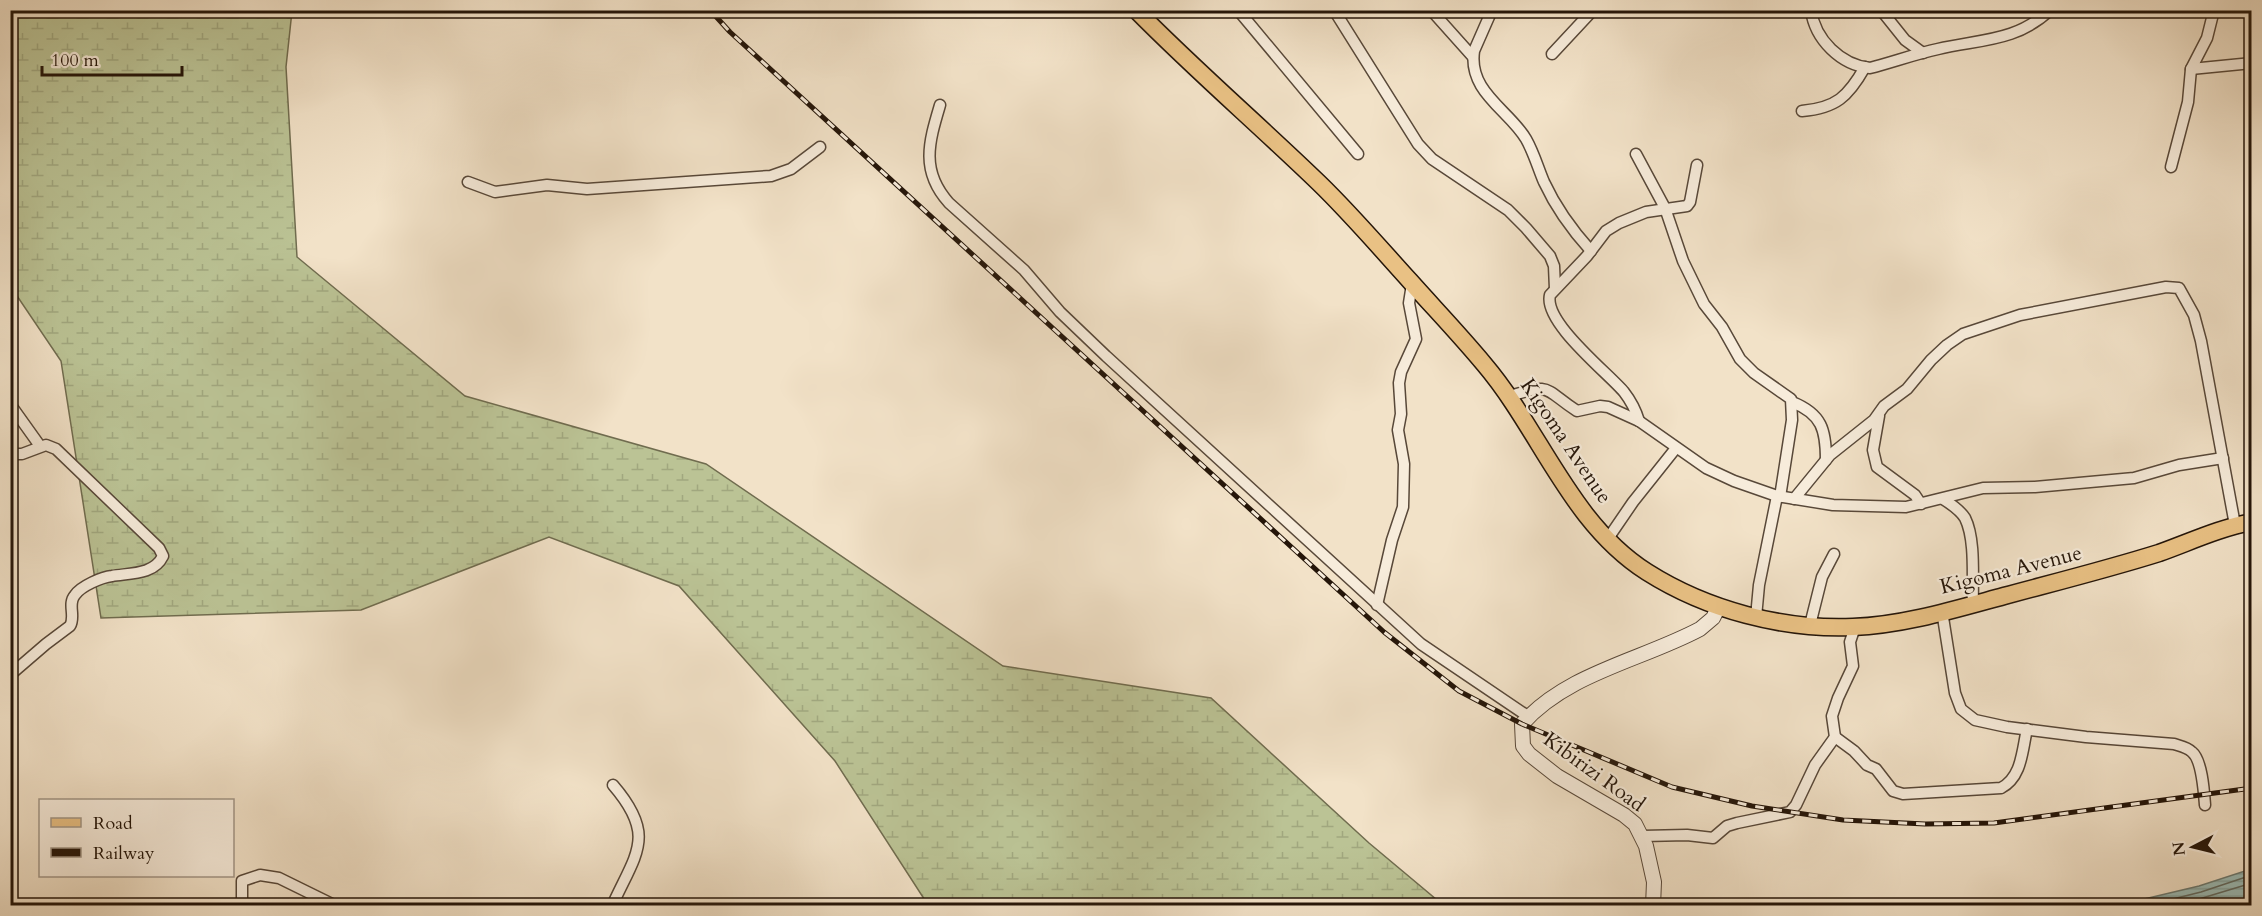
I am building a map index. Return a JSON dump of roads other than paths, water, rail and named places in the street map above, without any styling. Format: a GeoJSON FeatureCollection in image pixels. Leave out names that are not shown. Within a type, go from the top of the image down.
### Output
{"type":"FeatureCollection","features":[{"type":"Feature","properties":{"kind":"main road","name":"Kigoma Avenue"},"geometry":{"type":"LineString","coordinates":[[1136,10],[1168,43],[1322,186],[1483,363],[1510,396],[1548,461],[1584,513],[1607,540],[1646,571],[1719,606],[1756,617],[1810,625],[1855,627],[1903,620],[2092,573],[2243,523]]}},
{"type":"Feature","properties":{"kind":"street"},"geometry":{"type":"LineString","coordinates":[[1238,10],[1358,154]]}},
{"type":"Feature","properties":{"kind":"street"},"geometry":{"type":"LineString","coordinates":[[1334,10],[1418,144],[1432,159],[1508,210],[1544,247],[1554,266],[1555,289]]}},
{"type":"Feature","properties":{"kind":"street"},"geometry":{"type":"LineString","coordinates":[[1431,10],[1473,57]]}},
{"type":"Feature","properties":{"kind":"street"},"geometry":{"type":"LineString","coordinates":[[1492,10],[1473,57],[1478,80],[1486,95],[1526,139],[1557,207],[1573,231],[1591,251]]}},
{"type":"Feature","properties":{"kind":"street"},"geometry":{"type":"LineString","coordinates":[[1578,10],[1582,23]]}},
{"type":"Feature","properties":{"kind":"street"},"geometry":{"type":"LineString","coordinates":[[1552,54],[1593,10]]}},
{"type":"Feature","properties":{"kind":"street"},"geometry":{"type":"LineString","coordinates":[[1811,10],[1818,30],[1830,48],[1842,60],[1870,68],[1923,53],[2008,36],[2035,23],[2050,10]]}},
{"type":"Feature","properties":{"kind":"street"},"geometry":{"type":"LineString","coordinates":[[1881,10],[1905,40],[1923,53]]}},
{"type":"Feature","properties":{"kind":"street"},"geometry":{"type":"LineString","coordinates":[[2171,167],[2188,102],[2191,69],[2206,38],[2214,10]]}},
{"type":"Feature","properties":{"kind":"street"},"geometry":{"type":"LineString","coordinates":[[2191,69],[2252,63]]}},
{"type":"Feature","properties":{"kind":"street"},"geometry":{"type":"LineString","coordinates":[[1802,111],[1831,106],[1840,100],[1865,67]]}},
{"type":"Feature","properties":{"kind":"street"},"geometry":{"type":"LineString","coordinates":[[940,105],[929,150],[932,179],[939,191],[1024,270],[1060,312],[1106,356],[1377,605],[1439,658],[1528,717]]}},
{"type":"Feature","properties":{"kind":"street"},"geometry":{"type":"LineString","coordinates":[[468,182],[495,192],[546,185],[587,189],[771,176],[791,169],[820,147]]}},
{"type":"Feature","properties":{"kind":"street"},"geometry":{"type":"LineString","coordinates":[[1636,154],[1665,208],[1683,261],[1704,304],[1722,327],[1740,358],[1754,374],[1788,394],[1792,402],[1792,420],[1779,496],[1759,585],[1756,617]]}},
{"type":"Feature","properties":{"kind":"street"},"geometry":{"type":"LineString","coordinates":[[1639,421],[1623,392],[1578,348],[1555,315],[1548,300],[1606,231],[1618,223],[1646,212],[1687,206],[1697,165]]}},
{"type":"Feature","properties":{"kind":"street"},"geometry":{"type":"LineString","coordinates":[[1377,605],[1404,496],[1404,465],[1398,430],[1401,414],[1399,391],[1401,372],[1416,339],[1409,303],[1412,284]]}},
{"type":"Feature","properties":{"kind":"street"},"geometry":{"type":"LineString","coordinates":[[1794,499],[1844,442],[1874,420],[1880,410],[1907,389],[1947,345],[1963,334],[2020,315],[2166,287],[2179,288],[2194,315],[2223,458],[2243,523]]}},
{"type":"Feature","properties":{"kind":"street"},"geometry":{"type":"LineString","coordinates":[[1510,396],[1541,388],[1556,394],[1577,411],[1600,406],[1608,407],[1639,421],[1706,468],[1749,487],[1779,496],[1833,505],[1906,507],[1983,488],[2035,487],[2134,478],[2179,465],[2223,458]]}},
{"type":"Feature","properties":{"kind":"street"},"geometry":{"type":"LineString","coordinates":[[1792,402],[1802,406],[1823,426],[1826,437],[1826,460]]}},
{"type":"Feature","properties":{"kind":"street"},"geometry":{"type":"LineString","coordinates":[[10,404],[40,446]]}},
{"type":"Feature","properties":{"kind":"street"},"geometry":{"type":"LineString","coordinates":[[1880,410],[1873,450],[1877,467],[1916,495],[1921,504]]}},
{"type":"Feature","properties":{"kind":"street"},"geometry":{"type":"LineString","coordinates":[[10,454],[22,454],[46,445],[56,449],[159,548],[163,556],[161,560],[141,573],[110,576],[77,592],[71,602],[73,622],[70,626],[10,675]]}},
{"type":"Feature","properties":{"kind":"street"},"geometry":{"type":"LineString","coordinates":[[1607,540],[1633,502],[1676,448]]}},
{"type":"Feature","properties":{"kind":"street"},"geometry":{"type":"LineString","coordinates":[[1944,499],[1965,519],[1971,544],[1973,604]]}},
{"type":"Feature","properties":{"kind":"street"},"geometry":{"type":"LineString","coordinates":[[1810,625],[1822,577],[1834,554]]}},
{"type":"Feature","properties":{"kind":"street","name":"Kibirizi Road"},"geometry":{"type":"LineString","coordinates":[[1653,906],[1654,882],[1643,836],[1635,824],[1624,815],[1557,776],[1528,754],[1523,746],[1522,724],[1550,700],[1585,680],[1700,629],[1713,618],[1719,606]]}},
{"type":"Feature","properties":{"kind":"street"},"geometry":{"type":"LineString","coordinates":[[1942,611],[1955,693],[1960,709],[1975,720],[2007,727],[2185,747],[2195,754],[2205,805]]}},
{"type":"Feature","properties":{"kind":"street"},"geometry":{"type":"LineString","coordinates":[[1643,836],[1687,835],[1713,838],[1727,826],[1790,812],[1796,805],[1815,765],[1835,737],[1832,716],[1838,698],[1852,671],[1850,642],[1855,627]]}},
{"type":"Feature","properties":{"kind":"street"},"geometry":{"type":"LineString","coordinates":[[1835,737],[1854,751],[1867,765],[1876,769],[1893,791],[1903,794],[2001,788],[2009,784],[2017,772],[2027,729]]}},
{"type":"Feature","properties":{"kind":"street"},"geometry":{"type":"LineString","coordinates":[[612,906],[635,861],[639,842],[638,825],[613,784]]}},
{"type":"Feature","properties":{"kind":"street"},"geometry":{"type":"LineString","coordinates":[[242,906],[242,881],[260,875],[279,878],[336,906]]}},
{"type":"Feature","properties":{"kind":"water"},"geometry":{"type":"Polygon","coordinates":[[[2251,869],[2251,905],[2119,905],[2199,886],[2251,869]]]}},
{"type":"Feature","properties":{"kind":"railway"},"geometry":{"type":"LineString","coordinates":[[710,10],[730,32],[1384,632],[1459,691],[1522,724],[1672,787],[1752,806],[1843,820],[1925,824],[1994,823],[2252,788]]}}]}
